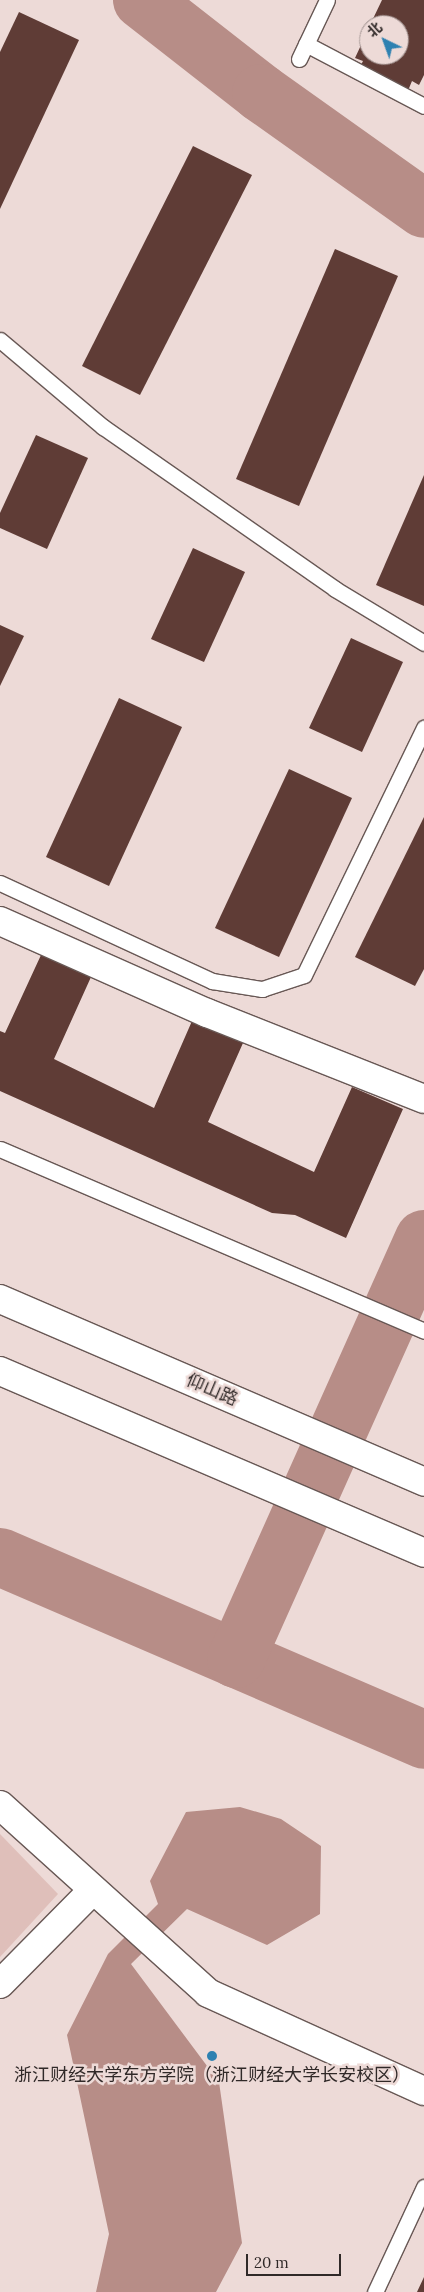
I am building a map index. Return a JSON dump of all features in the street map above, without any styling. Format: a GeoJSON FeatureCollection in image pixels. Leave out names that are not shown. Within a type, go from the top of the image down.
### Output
{"type":"FeatureCollection","features":[{"type":"Feature","properties":{"kind":"street"},"geometry":{"type":"LineString","coordinates":[[0,921],[207,1013],[424,1099]]}},
{"type":"Feature","properties":{"kind":"street","name":"仰山路"},"geometry":{"type":"LineString","coordinates":[[0,1298],[424,1482]]}},
{"type":"Feature","properties":{"kind":"street"},"geometry":{"type":"LineString","coordinates":[[0,1371],[418,1551]]}},
{"type":"Feature","properties":{"kind":"street"},"geometry":{"type":"LineString","coordinates":[[0,1805],[208,1993],[424,2091]]}},
{"type":"Feature","properties":{"kind":"street"},"geometry":{"type":"LineString","coordinates":[[0,1984],[93,1890]]}},
{"type":"Feature","properties":{"kind":"lane"},"geometry":{"type":"LineString","coordinates":[[299,59],[327,0]]}},
{"type":"Feature","properties":{"kind":"lane"},"geometry":{"type":"LineString","coordinates":[[306,44],[424,106]]}},
{"type":"Feature","properties":{"kind":"lane"},"geometry":{"type":"LineString","coordinates":[[0,340],[103,426],[335,589],[424,643]]}},
{"type":"Feature","properties":{"kind":"lane"},"geometry":{"type":"LineString","coordinates":[[0,883],[212,981],[262,989],[304,975],[424,728]]}},
{"type":"Feature","properties":{"kind":"lane"},"geometry":{"type":"LineString","coordinates":[[0,1149],[424,1331]]}},
{"type":"Feature","properties":{"kind":"lane"},"geometry":{"type":"LineString","coordinates":[[375,2292],[424,2187]]}},
{"type":"Feature","properties":{"kind":"shaded area"},"geometry":{"type":"Polygon","coordinates":[[[240,1807],[281,1819],[321,1846],[320,1914],[267,1945],[187,1909],[131,1964],[219,2082],[242,2243],[216,2292],[96,2292],[109,2234],[67,2035],[108,1954],[158,1904],[150,1881],[186,1812],[240,1807]]]}},
{"type":"Feature","properties":{"kind":"shaded area"},"geometry":{"type":"Polygon","coordinates":[[[0,1834],[58,1894],[0,1957],[0,1834]]]}},
{"type":"Feature","properties":{"kind":"building"},"geometry":{"type":"Polygon","coordinates":[[[382,0],[424,0],[424,75],[419,85],[412,81],[407,93],[358,71],[361,65],[409,65],[409,15],[375,15],[382,0]]]}},
{"type":"Feature","properties":{"kind":"building"},"geometry":{"type":"Polygon","coordinates":[[[19,12],[79,40],[0,209],[0,52],[19,12]]]}},
{"type":"Feature","properties":{"kind":"building"},"geometry":{"type":"Polygon","coordinates":[[[359,49],[359,60],[355,58],[359,49]]]}},
{"type":"Feature","properties":{"kind":"building"},"geometry":{"type":"Polygon","coordinates":[[[193,146],[252,175],[140,395],[82,366],[193,146]]]}},
{"type":"Feature","properties":{"kind":"building"},"geometry":{"type":"Polygon","coordinates":[[[335,249],[398,276],[299,506],[236,479],[335,249]]]}},
{"type":"Feature","properties":{"kind":"building"},"geometry":{"type":"Polygon","coordinates":[[[36,435],[88,458],[47,549],[0,528],[0,513],[36,435]]]}},
{"type":"Feature","properties":{"kind":"building"},"geometry":{"type":"Polygon","coordinates":[[[424,475],[424,606],[376,585],[424,475]]]}},
{"type":"Feature","properties":{"kind":"building"},"geometry":{"type":"Polygon","coordinates":[[[193,548],[245,572],[204,662],[151,639],[193,548]]]}},
{"type":"Feature","properties":{"kind":"building"},"geometry":{"type":"Polygon","coordinates":[[[0,625],[24,636],[0,686],[0,625]]]}},
{"type":"Feature","properties":{"kind":"building"},"geometry":{"type":"Polygon","coordinates":[[[351,638],[403,662],[362,752],[309,728],[351,638]]]}},
{"type":"Feature","properties":{"kind":"building"},"geometry":{"type":"Polygon","coordinates":[[[119,698],[182,727],[109,886],[46,857],[119,698]]]}},
{"type":"Feature","properties":{"kind":"building"},"geometry":{"type":"Polygon","coordinates":[[[289,769],[352,798],[279,957],[215,928],[289,769]]]}},
{"type":"Feature","properties":{"kind":"building"},"geometry":{"type":"Polygon","coordinates":[[[424,817],[424,969],[415,986],[355,957],[424,817]]]}},
{"type":"Feature","properties":{"kind":"building"},"geometry":{"type":"Polygon","coordinates":[[[41,955],[91,977],[54,1059],[154,1108],[192,1021],[243,1043],[208,1122],[314,1172],[352,1087],[403,1109],[346,1238],[295,1215],[272,1213],[0,1091],[0,1031],[5,1033],[41,955]]]}},
{"type":"Feature","properties":{"kind":"building"},"geometry":{"type":"Polygon","coordinates":[[[424,2277],[424,2292],[417,2292],[424,2277]]]}},
{"type":"Feature","properties":{"kind":"waterway"},"geometry":{"type":"LineString","coordinates":[[142,0],[261,93],[424,209]]}},
{"type":"Feature","properties":{"kind":"waterway"},"geometry":{"type":"LineString","coordinates":[[236,1659],[424,1239]]}},
{"type":"Feature","properties":{"kind":"waterway"},"geometry":{"type":"LineString","coordinates":[[0,1557],[424,1740]]}},
{"type":"Feature","properties":{"kind":"place","name":"浙江财经大学东方学院（浙江财经大学长安校区）"},"geometry":{"type":"Point","coordinates":[212,2056]}}]}
